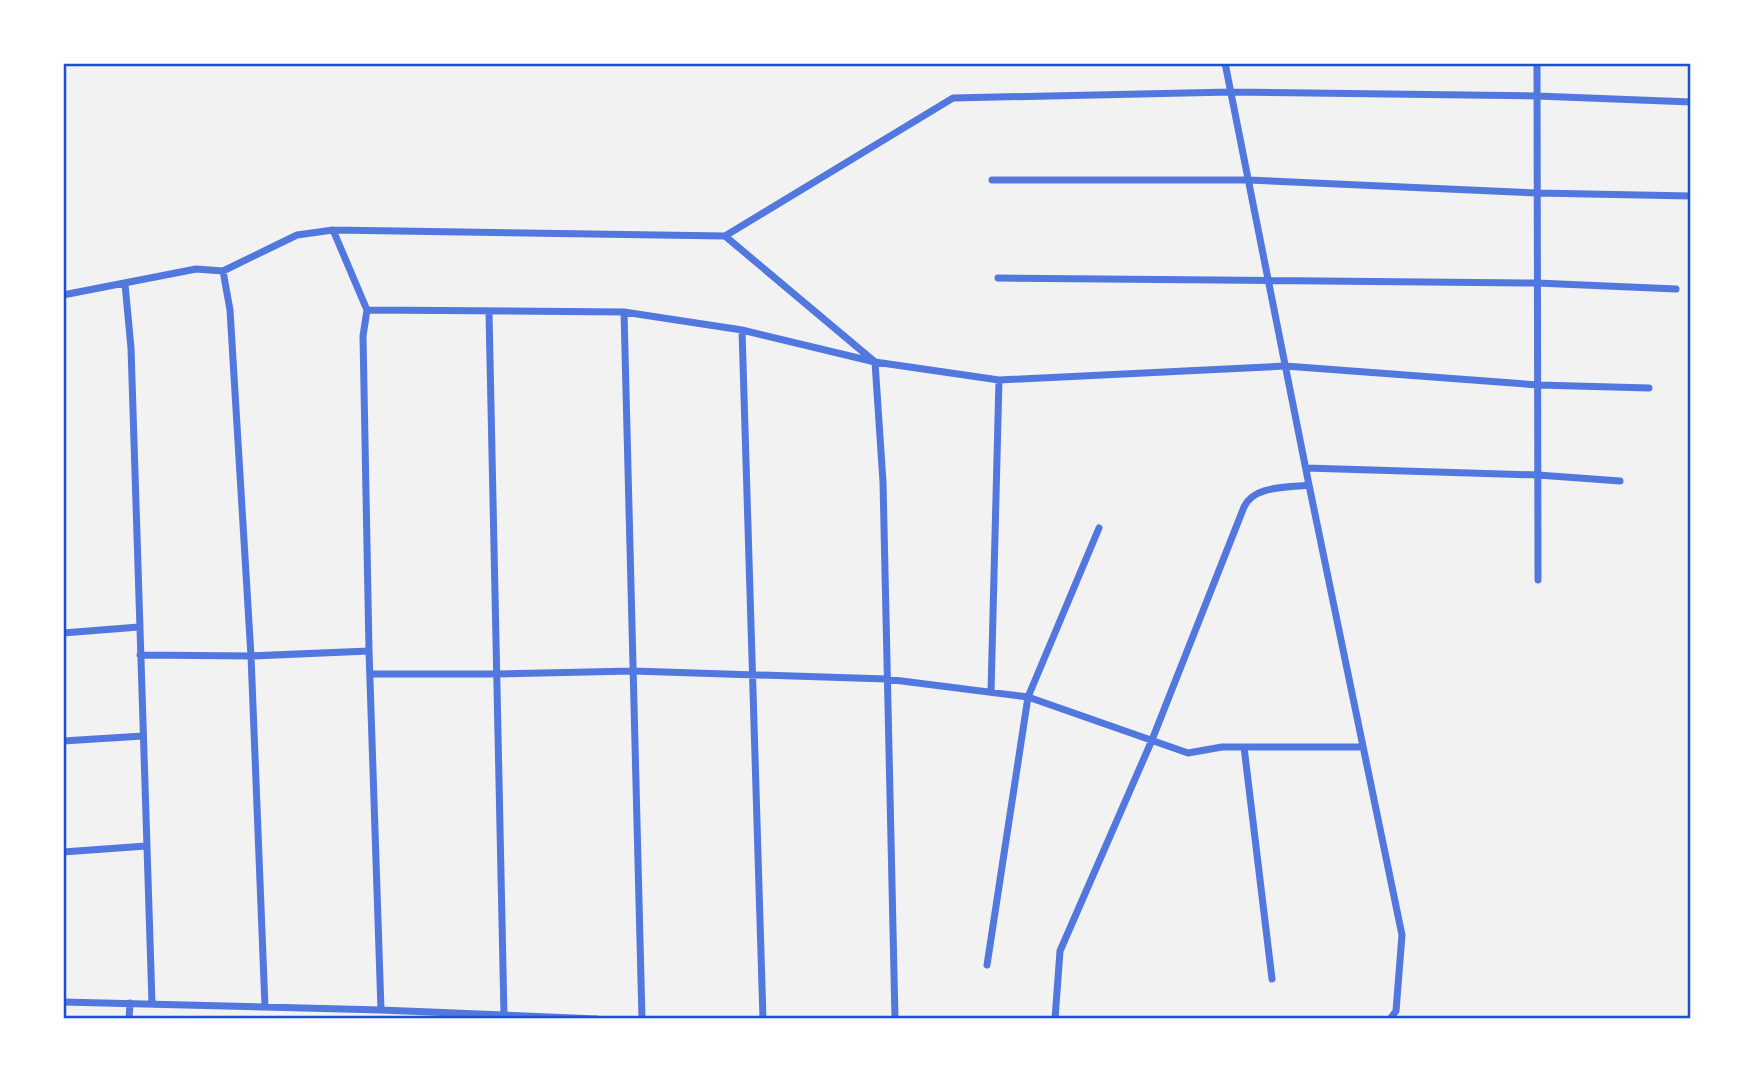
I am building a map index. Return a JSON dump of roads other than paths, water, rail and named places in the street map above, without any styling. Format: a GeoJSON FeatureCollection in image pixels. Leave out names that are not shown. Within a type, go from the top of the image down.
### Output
{"type":"FeatureCollection","features":[{"type":"Feature","properties":{"kind":"street"},"geometry":{"type":"LineString","coordinates":[[1225,63],[1402,935],[1396,1011],[1390,1019]]}},
{"type":"Feature","properties":{"kind":"street"},"geometry":{"type":"LineString","coordinates":[[1537,63],[1538,580]]}},
{"type":"Feature","properties":{"kind":"street"},"geometry":{"type":"LineString","coordinates":[[63,295],[196,269],[223,271],[297,235],[333,230],[725,236],[953,98],[1231,92],[1537,96],[1691,102]]}},
{"type":"Feature","properties":{"kind":"street"},"geometry":{"type":"LineString","coordinates":[[992,180],[1248,180],[1537,193],[1691,196]]}},
{"type":"Feature","properties":{"kind":"street"},"geometry":{"type":"LineString","coordinates":[[333,230],[367,310],[363,336],[369,651],[381,1010]]}},
{"type":"Feature","properties":{"kind":"street"},"geometry":{"type":"LineString","coordinates":[[725,236],[875,362],[883,482],[895,1019]]}},
{"type":"Feature","properties":{"kind":"street"},"geometry":{"type":"LineString","coordinates":[[223,271],[230,310],[251,656],[265,1007]]}},
{"type":"Feature","properties":{"kind":"street"},"geometry":{"type":"LineString","coordinates":[[998,278],[1537,283],[1676,289]]}},
{"type":"Feature","properties":{"kind":"street"},"geometry":{"type":"LineString","coordinates":[[125,285],[131,348],[152,1003]]}},
{"type":"Feature","properties":{"kind":"street"},"geometry":{"type":"LineString","coordinates":[[367,310],[624,312],[742,330],[875,362],[999,380],[1285,366],[1538,385],[1649,388]]}},
{"type":"Feature","properties":{"kind":"street"},"geometry":{"type":"LineString","coordinates":[[624,312],[642,1019]]}},
{"type":"Feature","properties":{"kind":"street"},"geometry":{"type":"LineString","coordinates":[[489,313],[504,1015]]}},
{"type":"Feature","properties":{"kind":"street"},"geometry":{"type":"LineString","coordinates":[[742,330],[764,1019]]}},
{"type":"Feature","properties":{"kind":"street"},"geometry":{"type":"LineString","coordinates":[[990,692],[999,380]]}},
{"type":"Feature","properties":{"kind":"street"},"geometry":{"type":"LineString","coordinates":[[1306,468],[1538,475],[1620,481]]}},
{"type":"Feature","properties":{"kind":"street"},"geometry":{"type":"LineString","coordinates":[[1055,1019],[1060,951],[1152,740],[1248,499],[1257,493],[1309,485]]}},
{"type":"Feature","properties":{"kind":"street"},"geometry":{"type":"LineString","coordinates":[[987,965],[1028,697],[1099,528]]}},
{"type":"Feature","properties":{"kind":"street"},"geometry":{"type":"LineString","coordinates":[[63,633],[139,627]]}},
{"type":"Feature","properties":{"kind":"street"},"geometry":{"type":"LineString","coordinates":[[141,655],[251,656],[369,651]]}},
{"type":"Feature","properties":{"kind":"street"},"geometry":{"type":"LineString","coordinates":[[370,674],[633,671],[886,679],[1028,697],[1188,753],[1222,747],[1362,747]]}},
{"type":"Feature","properties":{"kind":"street"},"geometry":{"type":"LineString","coordinates":[[63,741],[143,736]]}},
{"type":"Feature","properties":{"kind":"street"},"geometry":{"type":"LineString","coordinates":[[1244,747],[1272,979]]}},
{"type":"Feature","properties":{"kind":"street"},"geometry":{"type":"LineString","coordinates":[[63,852],[146,846]]}},
{"type":"Feature","properties":{"kind":"street"},"geometry":{"type":"LineString","coordinates":[[63,1002],[381,1010],[401,1015],[504,1015],[597,1019]]}},
{"type":"Feature","properties":{"kind":"street"},"geometry":{"type":"LineString","coordinates":[[129,1019],[130,1003]]}}]}
